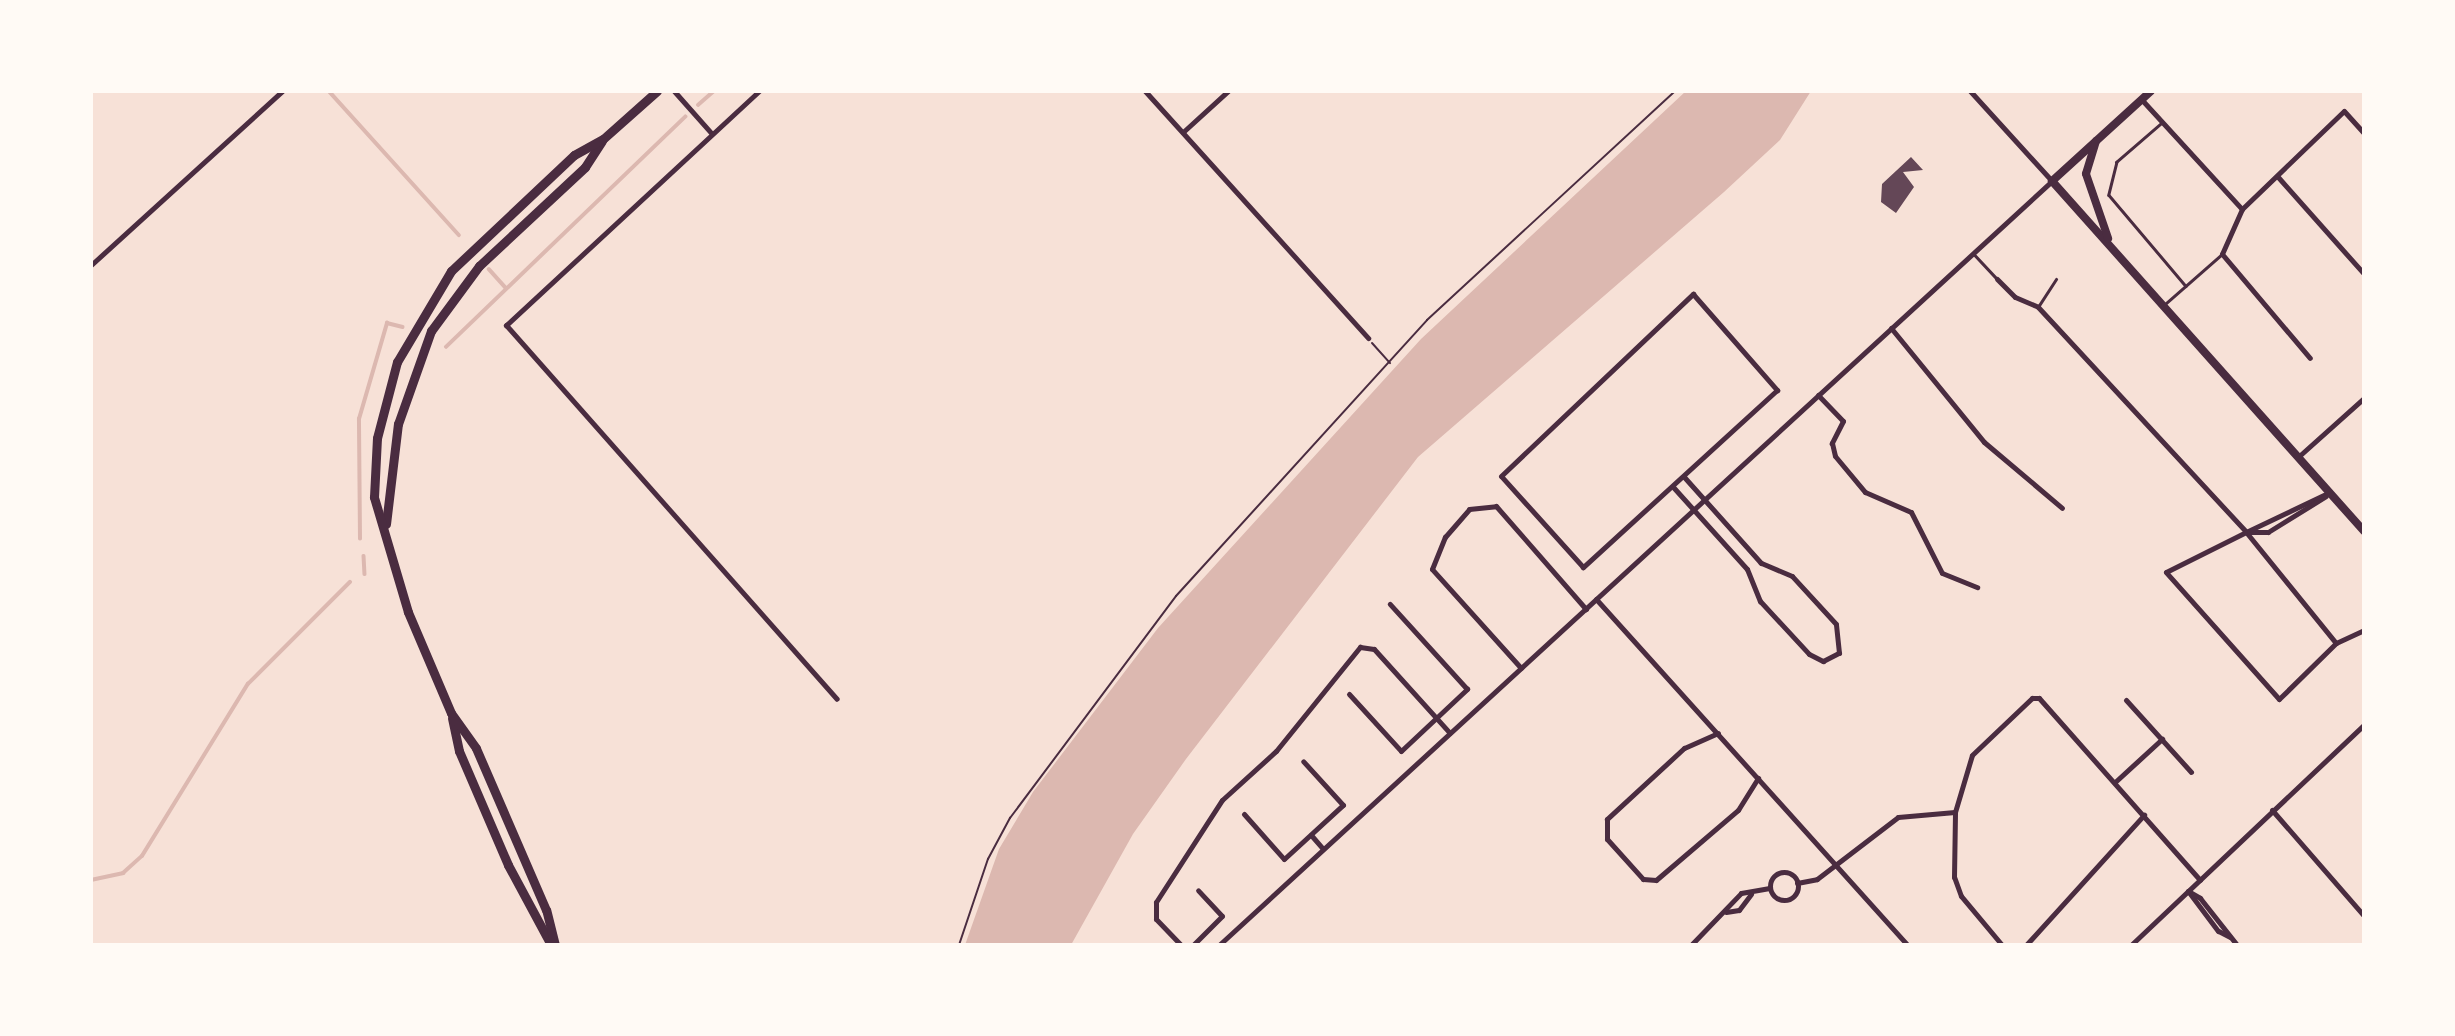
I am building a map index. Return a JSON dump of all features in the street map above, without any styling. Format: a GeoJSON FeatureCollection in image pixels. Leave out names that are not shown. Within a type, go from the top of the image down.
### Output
{"type":"FeatureCollection","features":[{"type":"Feature","properties":{"kind":"main road"},"geometry":{"type":"LineString","coordinates":[[553,945],[508,866],[459,751],[451,713],[408,612],[386,524],[374,497],[377,438],[390,384],[417,321],[476,246],[574,155],[603,139],[657,91]]}},
{"type":"Feature","properties":{"kind":"main road"},"geometry":{"type":"LineString","coordinates":[[2151,91],[2052,181],[2364,531]]}},
{"type":"Feature","properties":{"kind":"main road"},"geometry":{"type":"LineString","coordinates":[[386,524],[398,424],[431,331],[463,283],[585,167],[603,139]]}},
{"type":"Feature","properties":{"kind":"main road"},"geometry":{"type":"LineString","coordinates":[[2097,140],[2086,174],[2112,247]]}},
{"type":"Feature","properties":{"kind":"main road"},"geometry":{"type":"LineString","coordinates":[[451,713],[476,748],[546,910],[553,945]]}},
{"type":"Feature","properties":{"kind":"street"},"geometry":{"type":"LineString","coordinates":[[91,265],[282,91]]}},
{"type":"Feature","properties":{"kind":"street"},"geometry":{"type":"LineString","coordinates":[[674,91],[712,134]]}},
{"type":"Feature","properties":{"kind":"street"},"geometry":{"type":"LineString","coordinates":[[759,91],[506,325],[837,699]]}},
{"type":"Feature","properties":{"kind":"street"},"geometry":{"type":"LineString","coordinates":[[1145,91],[1368,338]]}},
{"type":"Feature","properties":{"kind":"street"},"geometry":{"type":"LineString","coordinates":[[1183,132],[1228,91]]}},
{"type":"Feature","properties":{"kind":"street"},"geometry":{"type":"LineString","coordinates":[[1219,945],[2052,181],[1970,91]]}},
{"type":"Feature","properties":{"kind":"street"},"geometry":{"type":"LineString","coordinates":[[2141,100],[2242,209]]}},
{"type":"Feature","properties":{"kind":"street"},"geometry":{"type":"LineString","coordinates":[[2310,358],[2222,254],[2242,209],[2344,111],[2364,133]]}},
{"type":"Feature","properties":{"kind":"street"},"geometry":{"type":"LineString","coordinates":[[2278,177],[2364,274]]}},
{"type":"Feature","properties":{"kind":"street"},"geometry":{"type":"LineString","coordinates":[[1997,279],[2015,297],[2038,307],[2246,532],[2336,643]]}},
{"type":"Feature","properties":{"kind":"street"},"geometry":{"type":"LineString","coordinates":[[1693,295],[1777,390],[1674,488],[1583,567],[1501,476],[1693,295]]}},
{"type":"Feature","properties":{"kind":"street"},"geometry":{"type":"LineString","coordinates":[[1891,328],[1984,442],[2062,509]]}},
{"type":"Feature","properties":{"kind":"street"},"geometry":{"type":"LineString","coordinates":[[1818,395],[1843,421],[1832,443],[1835,456],[1865,492],[1911,512],[1942,573],[1977,587]]}},
{"type":"Feature","properties":{"kind":"street"},"geometry":{"type":"LineString","coordinates":[[2298,457],[2364,398]]}},
{"type":"Feature","properties":{"kind":"street"},"geometry":{"type":"LineString","coordinates":[[1674,488],[1809,654],[1823,661],[1839,653],[1836,624],[1792,576],[1761,563],[1684,477]]}},
{"type":"Feature","properties":{"kind":"street"},"geometry":{"type":"LineString","coordinates":[[2330,492],[2313,509],[2268,532],[2246,532],[2166,572],[2279,699],[2336,643],[2364,630]]}},
{"type":"Feature","properties":{"kind":"street"},"geometry":{"type":"LineString","coordinates":[[1521,668],[1432,569],[1445,537],[1469,509],[1496,506],[1586,609]]}},
{"type":"Feature","properties":{"kind":"street"},"geometry":{"type":"LineString","coordinates":[[1596,599],[1907,945]]}},
{"type":"Feature","properties":{"kind":"street"},"geometry":{"type":"LineString","coordinates":[[1349,694],[1401,751],[1467,689],[1390,604]]}},
{"type":"Feature","properties":{"kind":"street"},"geometry":{"type":"LineString","coordinates":[[1181,945],[1153,910],[1222,800],[1276,751],[1341,665],[1360,647],[1374,649],[1450,733]]}},
{"type":"Feature","properties":{"kind":"street"},"geometry":{"type":"LineString","coordinates":[[2002,945],[1961,896],[1954,877],[1955,812],[1972,755],[2020,703],[2039,698],[2200,880]]}},
{"type":"Feature","properties":{"kind":"street"},"geometry":{"type":"LineString","coordinates":[[2126,700],[2191,772]]}},
{"type":"Feature","properties":{"kind":"street"},"geometry":{"type":"LineString","coordinates":[[2130,945],[2364,725]]}},
{"type":"Feature","properties":{"kind":"street"},"geometry":{"type":"LineString","coordinates":[[1718,733],[1684,748],[1607,819],[1607,839],[1643,879],[1656,880],[1738,810],[1758,778]]}},
{"type":"Feature","properties":{"kind":"street"},"geometry":{"type":"LineString","coordinates":[[2115,782],[2162,739]]}},
{"type":"Feature","properties":{"kind":"street"},"geometry":{"type":"LineString","coordinates":[[1244,814],[1284,859],[1311,835],[1343,805],[1303,761]]}},
{"type":"Feature","properties":{"kind":"street"},"geometry":{"type":"LineString","coordinates":[[2272,810],[2364,916]]}},
{"type":"Feature","properties":{"kind":"street"},"geometry":{"type":"LineString","coordinates":[[1691,945],[1726,912],[1741,893],[1751,894],[1770,888],[1781,873],[1797,883],[1817,879],[1898,817],[1955,812]]}},
{"type":"Feature","properties":{"kind":"street"},"geometry":{"type":"LineString","coordinates":[[2026,945],[2144,815]]}},
{"type":"Feature","properties":{"kind":"street"},"geometry":{"type":"LineString","coordinates":[[1311,835],[1323,849]]}},
{"type":"Feature","properties":{"kind":"street"},"geometry":{"type":"LineString","coordinates":[[1770,888],[1786,900],[1797,883]]}},
{"type":"Feature","properties":{"kind":"street"},"geometry":{"type":"LineString","coordinates":[[1193,945],[1222,916],[1198,890]]}},
{"type":"Feature","properties":{"kind":"street"},"geometry":{"type":"LineString","coordinates":[[2188,891],[2232,942]]}},
{"type":"Feature","properties":{"kind":"street"},"geometry":{"type":"LineString","coordinates":[[1726,912],[1739,910],[1751,894]]}},
{"type":"Feature","properties":{"kind":"lane"},"geometry":{"type":"LineString","coordinates":[[2162,123],[2117,163],[2109,195],[2186,286]]}},
{"type":"Feature","properties":{"kind":"lane"},"geometry":{"type":"LineString","coordinates":[[1973,253],[1997,279]]}},
{"type":"Feature","properties":{"kind":"lane"},"geometry":{"type":"LineString","coordinates":[[2164,305],[2222,254]]}},
{"type":"Feature","properties":{"kind":"lane"},"geometry":{"type":"LineString","coordinates":[[2038,307],[2056,279]]}},
{"type":"Feature","properties":{"kind":"path"},"geometry":{"type":"LineString","coordinates":[[960,945],[988,859],[1010,818],[1130,653],[1329,422],[1391,363],[1481,268],[1540,221],[1675,91]]}},
{"type":"Feature","properties":{"kind":"path"},"geometry":{"type":"LineString","coordinates":[[1368,338],[1391,363]]}},
{"type":"Feature","properties":{"kind":"shaded area"},"geometry":{"type":"Polygon","coordinates":[[[1686,91],[1811,91],[1780,140],[1724,192],[1418,457],[1186,759],[1133,834],[1071,945],[965,945],[999,849],[1033,792],[1158,628],[1421,339],[1686,91]]]}},
{"type":"Feature","properties":{"kind":"building"},"geometry":{"type":"Polygon","coordinates":[[[1911,157],[1923,170],[1903,172],[1914,187],[1896,213],[1881,202],[1882,184],[1911,157]]]}},
{"type":"Feature","properties":{"kind":"waterway"},"geometry":{"type":"LineString","coordinates":[[329,91],[459,235]]}},
{"type":"Feature","properties":{"kind":"waterway"},"geometry":{"type":"LineString","coordinates":[[698,105],[714,91]]}},
{"type":"Feature","properties":{"kind":"waterway"},"geometry":{"type":"LineString","coordinates":[[446,347],[685,117]]}},
{"type":"Feature","properties":{"kind":"waterway"},"geometry":{"type":"LineString","coordinates":[[489,269],[506,288]]}},
{"type":"Feature","properties":{"kind":"waterway"},"geometry":{"type":"LineString","coordinates":[[360,539],[359,419],[387,323],[403,327]]}},
{"type":"Feature","properties":{"kind":"waterway"},"geometry":{"type":"LineString","coordinates":[[364,556],[365,574]]}},
{"type":"Feature","properties":{"kind":"waterway"},"geometry":{"type":"LineString","coordinates":[[91,880],[123,873],[142,856],[248,684],[350,582]]}}]}
